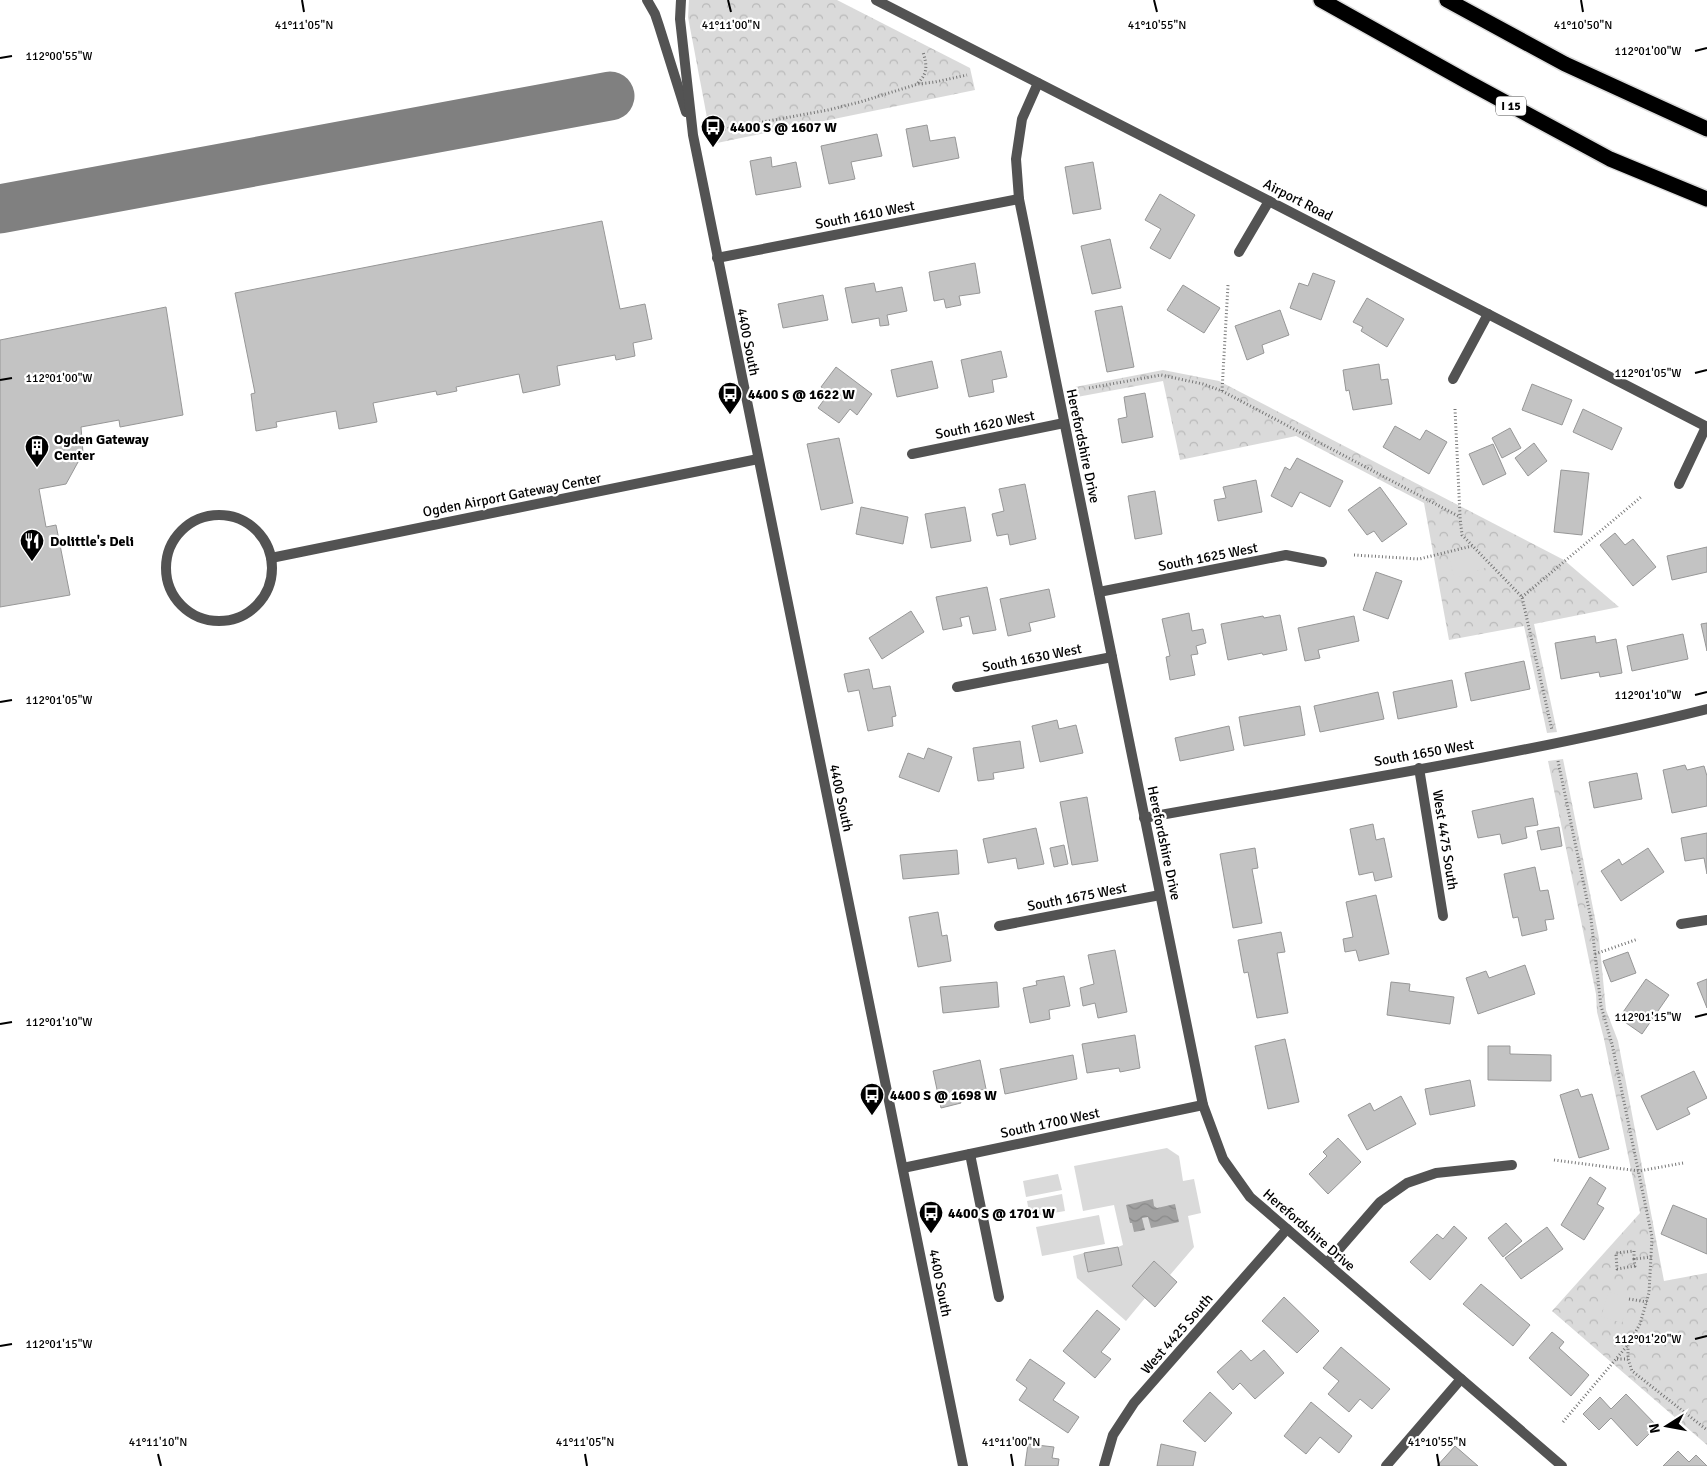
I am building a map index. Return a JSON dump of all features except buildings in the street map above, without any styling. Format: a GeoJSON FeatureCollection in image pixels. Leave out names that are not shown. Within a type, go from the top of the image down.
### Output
{"type":"FeatureCollection","features":[{"type":"Feature","properties":{"kind":"highway","name":"I 15"},"geometry":{"type":"LineString","coordinates":[[1321,0],[1610,159],[1707,199]]}},
{"type":"Feature","properties":{"kind":"highway"},"geometry":{"type":"LineString","coordinates":[[1447,0],[1565,64],[1707,128]]}},
{"type":"Feature","properties":{"kind":"street","name":"4400 South"},"geometry":{"type":"LineString","coordinates":[[647,0],[655,14],[693,135]]}},
{"type":"Feature","properties":{"kind":"street","name":"4400 South"},"geometry":{"type":"LineString","coordinates":[[681,0],[681,28],[693,135],[963,1466]]}},
{"type":"Feature","properties":{"kind":"street","name":"Airport Road"},"geometry":{"type":"LineString","coordinates":[[876,0],[1707,427]]}},
{"type":"Feature","properties":{"kind":"street","name":"Herefordshire Drive"},"geometry":{"type":"LineString","coordinates":[[1038,83],[1022,119],[1016,159],[1018,199],[1203,1105],[1223,1158],[1250,1197],[1562,1466]]}},
{"type":"Feature","properties":{"kind":"street","name":"South 1610 West"},"geometry":{"type":"LineString","coordinates":[[717,258],[1018,199]]}},
{"type":"Feature","properties":{"kind":"street"},"geometry":{"type":"LineString","coordinates":[[1240,252],[1269,201]]}},
{"type":"Feature","properties":{"kind":"street"},"geometry":{"type":"LineString","coordinates":[[1453,379],[1488,314]]}},
{"type":"Feature","properties":{"kind":"street","name":"South 1620 West"},"geometry":{"type":"LineString","coordinates":[[912,454],[1064,423]]}},
{"type":"Feature","properties":{"kind":"street"},"geometry":{"type":"LineString","coordinates":[[1679,484],[1707,427]]}},
{"type":"Feature","properties":{"kind":"street","name":"Ogden Airport Gateway Center"},"geometry":{"type":"LineString","coordinates":[[272,558],[758,459]]}},
{"type":"Feature","properties":{"kind":"street"},"geometry":{"type":"LineString","coordinates":[[221,515],[245,522],[260,534],[272,558],[272,577],[266,594],[256,606],[241,617],[223,621],[206,619],[189,612],[178,602],[169,586],[167,560],[174,540],[186,526],[203,517],[221,515]]}},
{"type":"Feature","properties":{"kind":"street","name":"South 1625 West"},"geometry":{"type":"LineString","coordinates":[[1099,592],[1286,555],[1322,562]]}},
{"type":"Feature","properties":{"kind":"street","name":"South 1630 West"},"geometry":{"type":"LineString","coordinates":[[957,687],[1112,657]]}},
{"type":"Feature","properties":{"kind":"street","name":"South 1650 West"},"geometry":{"type":"LineString","coordinates":[[1144,818],[1628,729],[1707,709]]}},
{"type":"Feature","properties":{"kind":"street","name":"West 4475 South"},"geometry":{"type":"LineString","coordinates":[[1419,768],[1443,916]]}},
{"type":"Feature","properties":{"kind":"street","name":"South 1675 West"},"geometry":{"type":"LineString","coordinates":[[1000,926],[1160,895]]}},
{"type":"Feature","properties":{"kind":"street"},"geometry":{"type":"LineString","coordinates":[[1681,924],[1707,920]]}},
{"type":"Feature","properties":{"kind":"street","name":"South 1700 West"},"geometry":{"type":"LineString","coordinates":[[903,1168],[1203,1105]]}},
{"type":"Feature","properties":{"kind":"street"},"geometry":{"type":"LineString","coordinates":[[970,1154],[999,1297]]}},
{"type":"Feature","properties":{"kind":"street"},"geometry":{"type":"LineString","coordinates":[[1327,1263],[1380,1202],[1407,1183],[1436,1173],[1512,1166]]}},
{"type":"Feature","properties":{"kind":"street","name":"West 4425 South"},"geometry":{"type":"LineString","coordinates":[[1104,1466],[1113,1435],[1134,1403],[1287,1229]]}},
{"type":"Feature","properties":{"kind":"street"},"geometry":{"type":"LineString","coordinates":[[1386,1466],[1461,1379]]}},
{"type":"Feature","properties":{"kind":"path"},"geometry":{"type":"LineString","coordinates":[[918,84],[924,77],[927,66],[923,52]]}},
{"type":"Feature","properties":{"kind":"path"},"geometry":{"type":"LineString","coordinates":[[714,132],[828,110],[918,84],[967,75]]}},
{"type":"Feature","properties":{"kind":"path"},"geometry":{"type":"LineString","coordinates":[[1222,391],[1228,285]]}},
{"type":"Feature","properties":{"kind":"path"},"geometry":{"type":"LineString","coordinates":[[1089,388],[1161,375],[1203,384],[1222,391],[1460,517]]}},
{"type":"Feature","properties":{"kind":"path"},"geometry":{"type":"LineString","coordinates":[[1455,409],[1462,536],[1522,597],[1552,730]]}},
{"type":"Feature","properties":{"kind":"path"},"geometry":{"type":"LineString","coordinates":[[1522,597],[1641,497]]}},
{"type":"Feature","properties":{"kind":"path"},"geometry":{"type":"LineString","coordinates":[[1354,555],[1419,559],[1472,546]]}},
{"type":"Feature","properties":{"kind":"path"},"geometry":{"type":"LineString","coordinates":[[1558,761],[1591,918],[1601,1006],[1612,1044],[1652,1238],[1649,1293],[1640,1324],[1628,1345],[1563,1422]]}},
{"type":"Feature","properties":{"kind":"path"},"geometry":{"type":"LineString","coordinates":[[1595,954],[1638,939]]}},
{"type":"Feature","properties":{"kind":"path"},"geometry":{"type":"LineString","coordinates":[[1554,1160],[1639,1171],[1683,1164]]}},
{"type":"Feature","properties":{"kind":"path"},"geometry":{"type":"LineString","coordinates":[[1634,1251],[1634,1259],[1635,1266],[1617,1269],[1616,1253],[1634,1251]]}},
{"type":"Feature","properties":{"kind":"path"},"geometry":{"type":"LineString","coordinates":[[1634,1259],[1652,1257]]}},
{"type":"Feature","properties":{"kind":"path"},"geometry":{"type":"LineString","coordinates":[[1629,1299],[1647,1302]]}},
{"type":"Feature","properties":{"kind":"path"},"geometry":{"type":"LineString","coordinates":[[1628,1345],[1628,1359],[1632,1371],[1707,1430]]}},
{"type":"Feature","properties":{"kind":"path"},"geometry":{"type":"LineString","coordinates":[[1617,1359],[1628,1359]]}},
{"type":"Feature","properties":{"kind":"green space"},"geometry":{"type":"Polygon","coordinates":[[[689,0],[837,0],[970,68],[975,90],[712,144],[688,17],[689,0]]]}},
{"type":"Feature","properties":{"kind":"green space"},"geometry":{"type":"Polygon","coordinates":[[[1163,370],[1219,381],[1564,560],[1619,607],[1534,624],[1557,732],[1547,733],[1524,626],[1449,640],[1424,503],[1296,436],[1180,460],[1163,381],[1077,397],[1075,387],[1163,370]]]}},
{"type":"Feature","properties":{"kind":"green space"},"geometry":{"type":"Polygon","coordinates":[[[1472,546],[1491,566],[1454,578],[1448,552],[1472,546]]]}},
{"type":"Feature","properties":{"kind":"green space"},"geometry":{"type":"Polygon","coordinates":[[[1563,759],[1599,938],[1606,1010],[1618,1041],[1664,1281],[1707,1273],[1707,1445],[1552,1311],[1640,1213],[1597,1012],[1596,994],[1548,761],[1563,759]]]}},
{"type":"Feature","properties":{"kind":"green space"},"geometry":{"type":"Polygon","coordinates":[[[1167,1148],[1179,1156],[1183,1181],[1194,1179],[1201,1213],[1188,1216],[1194,1247],[1170,1275],[1154,1261],[1132,1286],[1145,1298],[1126,1321],[1077,1278],[1073,1256],[1084,1253],[1088,1272],[1122,1265],[1118,1247],[1123,1245],[1114,1205],[1083,1211],[1074,1166],[1167,1148]]]}},
{"type":"Feature","properties":{"kind":"green space"},"geometry":{"type":"Polygon","coordinates":[[[1058,1174],[1062,1190],[1026,1197],[1023,1181],[1058,1174]]]}},
{"type":"Feature","properties":{"kind":"green space"},"geometry":{"type":"Polygon","coordinates":[[[1062,1194],[1065,1211],[1030,1217],[1027,1201],[1062,1194]]]}},
{"type":"Feature","properties":{"kind":"green space"},"geometry":{"type":"Polygon","coordinates":[[[1099,1215],[1105,1244],[1042,1256],[1036,1227],[1099,1215]]]}},
{"type":"Feature","properties":{"kind":"green space"},"geometry":{"type":"Polygon","coordinates":[[[1609,1292],[1629,1299],[1622,1323],[1601,1316],[1609,1292]]]}},
{"type":"Feature","properties":{"kind":"water"},"geometry":{"type":"Polygon","coordinates":[[[1153,1199],[1154,1206],[1157,1208],[1175,1204],[1179,1222],[1151,1228],[1148,1217],[1142,1218],[1145,1230],[1134,1232],[1126,1205],[1153,1199]]]}},
{"type":"Feature","properties":{"kind":"taxiway"},"geometry":{"type":"LineString","coordinates":[[0,209],[610,96]]}},
{"type":"Feature","properties":{"kind":"place","name":"4400 S @ 1607 W"},"geometry":{"type":"Point","coordinates":[713,148]}},
{"type":"Feature","properties":{"kind":"place","name":"4400 S @ 1622 W"},"geometry":{"type":"Point","coordinates":[730,415]}},
{"type":"Feature","properties":{"kind":"place","name":"Ogden Gateway Center"},"geometry":{"type":"Point","coordinates":[37,468]}},
{"type":"Feature","properties":{"kind":"place","name":"Dolittle's Deli"},"geometry":{"type":"Point","coordinates":[32,562]}},
{"type":"Feature","properties":{"kind":"place","name":"4400 S @ 1698 W"},"geometry":{"type":"Point","coordinates":[872,1116]}},
{"type":"Feature","properties":{"kind":"place","name":"4400 S @ 1701 W"},"geometry":{"type":"Point","coordinates":[931,1234]}}]}
